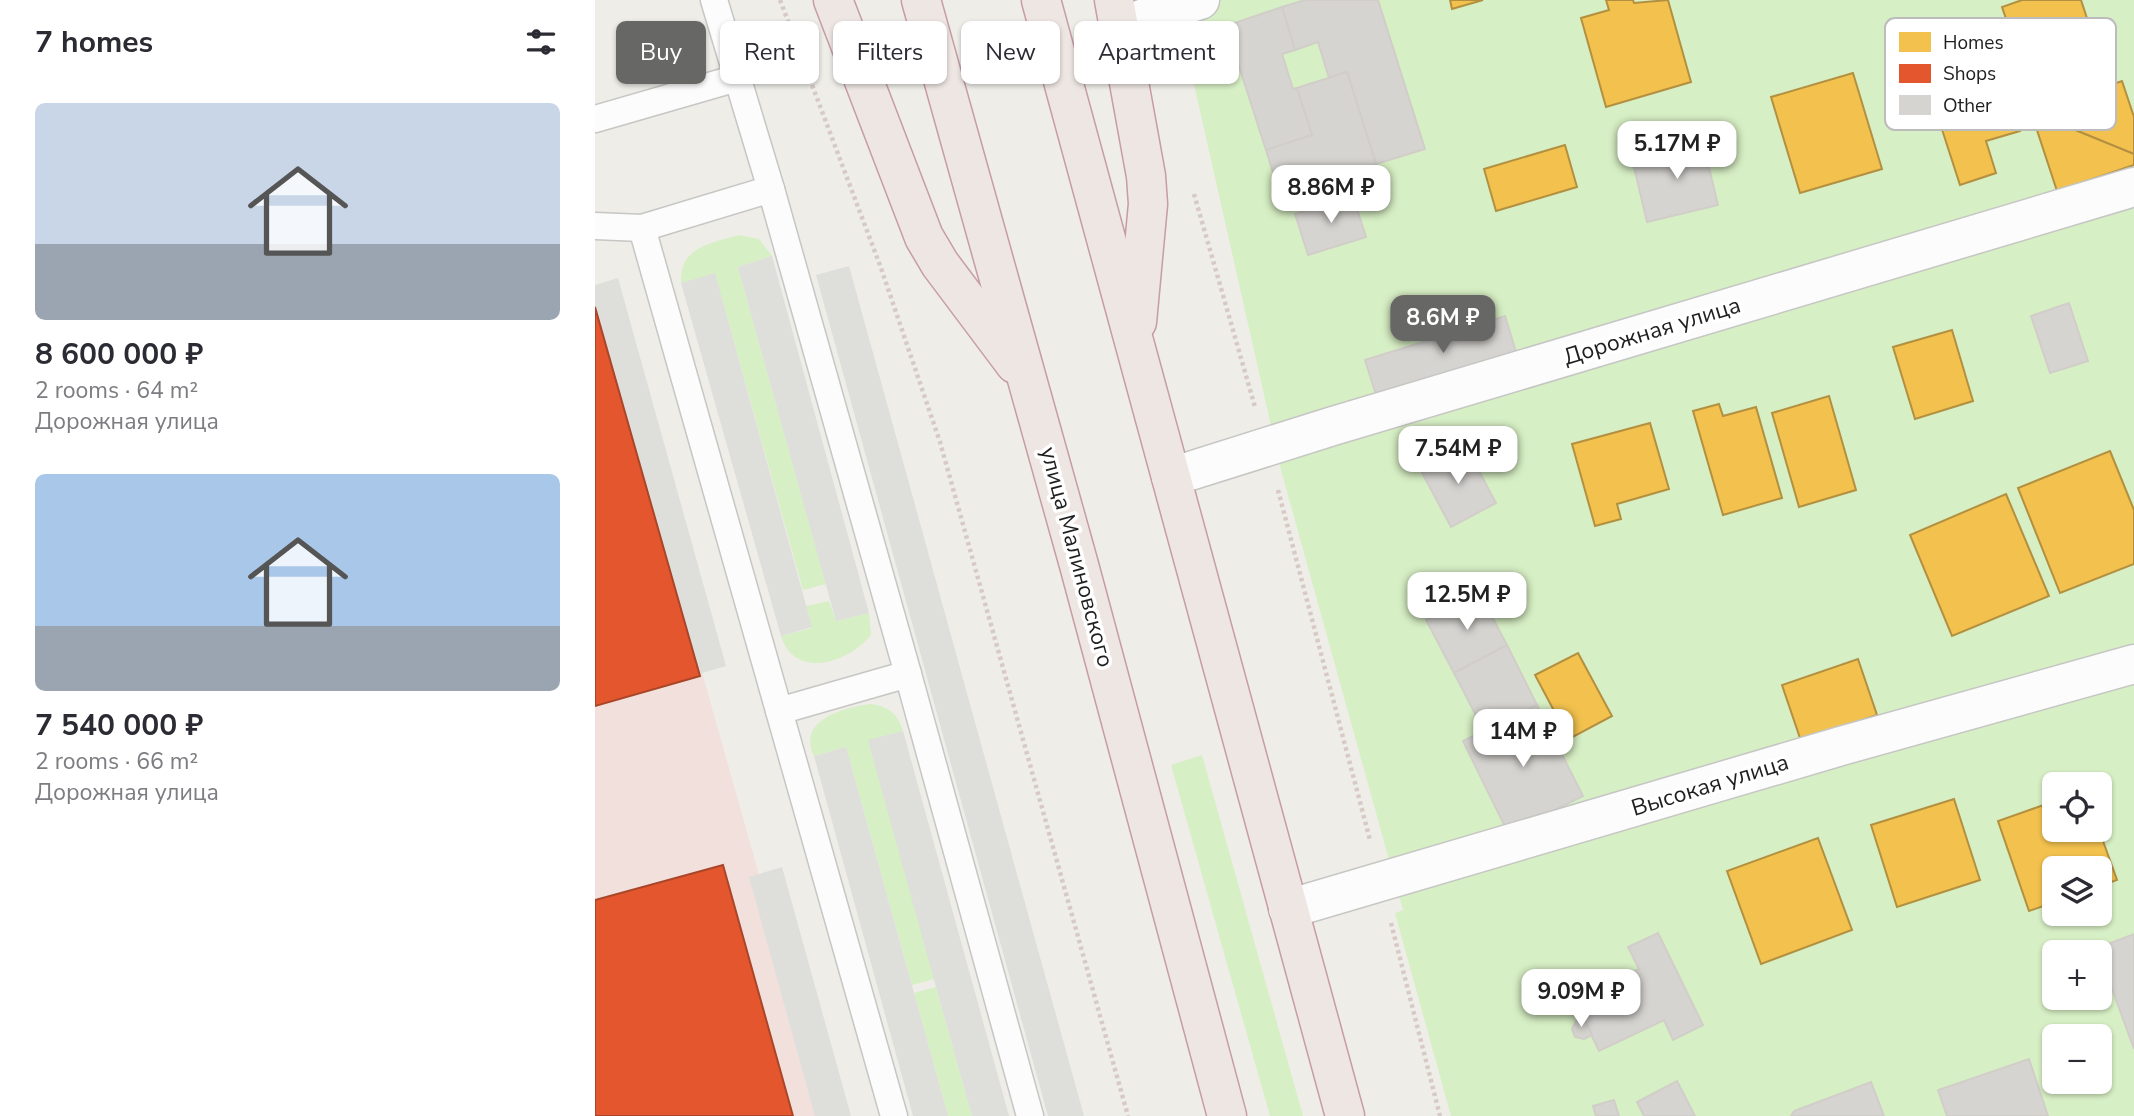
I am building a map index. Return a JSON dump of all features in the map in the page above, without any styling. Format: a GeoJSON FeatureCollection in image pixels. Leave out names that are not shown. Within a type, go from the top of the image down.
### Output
{"type":"FeatureCollection","features":[{"type":"Feature","properties":{"kind":"highway"},"geometry":{"type":"LineString","coordinates":[[833,0],[924,237],[940,264],[1029,383]]}},
{"type":"Feature","properties":{"kind":"highway","name":"улица Малиновского"},"geometry":{"type":"LineString","coordinates":[[921,0],[1029,383],[1227,1116]]}},
{"type":"Feature","properties":{"kind":"highway"},"geometry":{"type":"LineString","coordinates":[[1041,0],[1345,1116]]}},
{"type":"Feature","properties":{"kind":"highway"},"geometry":{"type":"LineString","coordinates":[[1117,13],[1148,204],[1134,348]]}},
{"type":"Feature","properties":{"kind":"street"},"geometry":{"type":"LineString","coordinates":[[1117,13],[1200,0]]}},
{"type":"Feature","properties":{"kind":"street","name":"Дорожная улица"},"geometry":{"type":"LineString","coordinates":[[1171,477],[2134,187]]}},
{"type":"Feature","properties":{"kind":"street","name":"Высокая улица"},"geometry":{"type":"LineString","coordinates":[[1288,909],[1828,750],[2134,664]]}},
{"type":"Feature","properties":{"kind":"lane"},"geometry":{"type":"LineString","coordinates":[[714,0],[720,21]]}},
{"type":"Feature","properties":{"kind":"lane"},"geometry":{"type":"LineString","coordinates":[[595,119],[720,83]]}},
{"type":"Feature","properties":{"kind":"lane"},"geometry":{"type":"LineString","coordinates":[[739,84],[908,674],[1030,1116]]}},
{"type":"Feature","properties":{"kind":"lane"},"geometry":{"type":"LineString","coordinates":[[595,226],[642,228],[771,189]]}},
{"type":"Feature","properties":{"kind":"lane"},"geometry":{"type":"LineString","coordinates":[[642,228],[894,1116]]}},
{"type":"Feature","properties":{"kind":"lane"},"geometry":{"type":"LineString","coordinates":[[779,711],[908,674]]}},
{"type":"Feature","properties":{"kind":"path"},"geometry":{"type":"LineString","coordinates":[[780,0],[881,268],[940,442],[1128,1116]]}},
{"type":"Feature","properties":{"kind":"path"},"geometry":{"type":"LineString","coordinates":[[1191,183],[1267,447],[1440,1116]]}},
{"type":"Feature","properties":{"kind":"shaded area"},"geometry":{"type":"Polygon","coordinates":[[[772,256],[869,613],[836,621],[738,267],[772,256]]]}},
{"type":"Feature","properties":{"kind":"shaded area"},"geometry":{"type":"Polygon","coordinates":[[[849,266],[1084,1116],[1048,1116],[816,275],[849,266]]]}},
{"type":"Feature","properties":{"kind":"shaded area"},"geometry":{"type":"Polygon","coordinates":[[[715,273],[812,627],[781,636],[681,283],[715,273]]]}},
{"type":"Feature","properties":{"kind":"shaded area"},"geometry":{"type":"Polygon","coordinates":[[[618,278],[726,666],[692,676],[595,325],[595,285],[618,278]]]}},
{"type":"Feature","properties":{"kind":"shaded area"},"geometry":{"type":"Polygon","coordinates":[[[595,293],[827,1116],[595,1116],[595,293]]]}},
{"type":"Feature","properties":{"kind":"shaded area"},"geometry":{"type":"Polygon","coordinates":[[[903,731],[1009,1116],[972,1116],[868,740],[903,731]]]}},
{"type":"Feature","properties":{"kind":"shaded area"},"geometry":{"type":"Polygon","coordinates":[[[846,747],[948,1116],[913,1116],[814,756],[846,747]]]}},
{"type":"Feature","properties":{"kind":"shaded area"},"geometry":{"type":"Polygon","coordinates":[[[782,867],[851,1116],[815,1116],[749,877],[782,867]]]}},
{"type":"Feature","properties":{"kind":"green space"},"geometry":{"type":"Polygon","coordinates":[[[1175,0],[2134,0],[2134,1116],[1451,1116],[1395,913],[1403,910],[1281,470],[1194,84],[1239,84],[1239,21],[1180,21],[1175,0]]]}},
{"type":"Feature","properties":{"kind":"green space"},"geometry":{"type":"Polygon","coordinates":[[[739,235],[759,239],[772,256],[738,267],[826,584],[803,590],[715,274],[681,283],[685,261],[691,254],[708,244],[739,235]]]}},
{"type":"Feature","properties":{"kind":"green space"},"geometry":{"type":"Polygon","coordinates":[[[829,601],[836,621],[869,613],[871,635],[862,645],[837,659],[810,663],[798,659],[788,650],[781,636],[812,628],[806,606],[829,601]]]}},
{"type":"Feature","properties":{"kind":"green space"},"geometry":{"type":"Polygon","coordinates":[[[871,704],[891,712],[903,731],[869,741],[935,979],[912,985],[846,747],[814,756],[810,744],[812,733],[826,718],[849,708],[871,704]]]}},
{"type":"Feature","properties":{"kind":"green space"},"geometry":{"type":"Polygon","coordinates":[[[1202,755],[1303,1116],[1270,1116],[1171,765],[1202,755]]]}},
{"type":"Feature","properties":{"kind":"green space"},"geometry":{"type":"Polygon","coordinates":[[[936,987],[972,1116],[948,1116],[914,993],[936,987]]]}},
{"type":"Feature","properties":{"kind":"building: Homes"},"geometry":{"type":"Polygon","coordinates":[[[1450,0],[1483,0],[1452,9],[1450,0]]]}},
{"type":"Feature","properties":{"kind":"building: Homes"},"geometry":{"type":"Polygon","coordinates":[[[1606,0],[1633,0],[1634,3],[1668,0],[1691,82],[1606,107],[1581,18],[1609,10],[1606,0]]]}},
{"type":"Feature","properties":{"kind":"building: Homes"},"geometry":{"type":"Polygon","coordinates":[[[2022,0],[2081,0],[2087,18],[2006,18],[2002,7],[2022,0]]]}},
{"type":"Feature","properties":{"kind":"building: Homes"},"geometry":{"type":"Polygon","coordinates":[[[1853,73],[1882,169],[1800,193],[1771,97],[1853,73]]]}},
{"type":"Feature","properties":{"kind":"building: Homes"},"geometry":{"type":"Polygon","coordinates":[[[2122,81],[2134,117],[2134,154],[2075,130],[2116,130],[2116,83],[2122,81]]]}},
{"type":"Feature","properties":{"kind":"building: Homes"},"geometry":{"type":"Polygon","coordinates":[[[1942,130],[2020,130],[1986,141],[1996,173],[1960,185],[1942,130]]]}},
{"type":"Feature","properties":{"kind":"building: Homes"},"geometry":{"type":"Polygon","coordinates":[[[2037,130],[2075,130],[2134,154],[2134,165],[2057,191],[2037,130]]]}},
{"type":"Feature","properties":{"kind":"building: Homes"},"geometry":{"type":"Polygon","coordinates":[[[1565,145],[1577,187],[1496,211],[1484,169],[1565,145]]]}},
{"type":"Feature","properties":{"kind":"building: Homes"},"geometry":{"type":"Polygon","coordinates":[[[1952,330],[1973,401],[1915,419],[1893,347],[1952,330]]]}},
{"type":"Feature","properties":{"kind":"building: Homes"},"geometry":{"type":"Polygon","coordinates":[[[1829,396],[1856,490],[1799,507],[1772,413],[1829,396]]]}},
{"type":"Feature","properties":{"kind":"building: Homes"},"geometry":{"type":"Polygon","coordinates":[[[1719,404],[1723,416],[1756,407],[1782,498],[1723,515],[1693,411],[1719,404]]]}},
{"type":"Feature","properties":{"kind":"building: Homes"},"geometry":{"type":"Polygon","coordinates":[[[1650,423],[1669,489],[1617,504],[1621,519],[1595,526],[1572,444],[1650,423]]]}},
{"type":"Feature","properties":{"kind":"building: Homes"},"geometry":{"type":"Polygon","coordinates":[[[2110,451],[2134,510],[2134,564],[2060,593],[2018,488],[2110,451]]]}},
{"type":"Feature","properties":{"kind":"building: Homes"},"geometry":{"type":"Polygon","coordinates":[[[2006,494],[2049,596],[1952,636],[1910,535],[2006,494]]]}},
{"type":"Feature","properties":{"kind":"building: Homes"},"geometry":{"type":"Polygon","coordinates":[[[1578,653],[1612,716],[1569,739],[1535,675],[1578,653]]]}},
{"type":"Feature","properties":{"kind":"building: Homes"},"geometry":{"type":"Polygon","coordinates":[[[1858,659],[1877,715],[1801,741],[1782,685],[1858,659]]]}},
{"type":"Feature","properties":{"kind":"building: Homes"},"geometry":{"type":"Polygon","coordinates":[[[1954,799],[1980,880],[1897,907],[1871,825],[1954,799]]]}},
{"type":"Feature","properties":{"kind":"building: Homes"},"geometry":{"type":"Polygon","coordinates":[[[2042,806],[2042,842],[2103,842],[2108,856],[2042,856],[2042,906],[2029,911],[1998,821],[2042,806]]]}},
{"type":"Feature","properties":{"kind":"building: Homes"},"geometry":{"type":"Polygon","coordinates":[[[1818,838],[1852,930],[1761,964],[1727,871],[1818,838]]]}},
{"type":"Feature","properties":{"kind":"building: Homes"},"geometry":{"type":"Polygon","coordinates":[[[2112,866],[2117,880],[2112,882],[2112,866]]]}},
{"type":"Feature","properties":{"kind":"building: Shops"},"geometry":{"type":"Polygon","coordinates":[[[595,307],[700,676],[595,706],[595,307]]]}},
{"type":"Feature","properties":{"kind":"building: Shops"},"geometry":{"type":"Polygon","coordinates":[[[723,865],[793,1116],[595,1116],[595,900],[723,865]]]}},
{"type":"Feature","properties":{"kind":"building: Other"},"geometry":{"type":"Polygon","coordinates":[[[1305,0],[1378,0],[1425,149],[1376,164],[1347,72],[1329,78],[1318,42],[1295,50],[1282,7],[1305,0]]]}},
{"type":"Feature","properties":{"kind":"building: Other"},"geometry":{"type":"Polygon","coordinates":[[[1282,7],[1295,50],[1282,54],[1293,89],[1297,88],[1312,135],[1266,150],[1239,66],[1239,22],[1282,7]]]}},
{"type":"Feature","properties":{"kind":"building: Other"},"geometry":{"type":"Polygon","coordinates":[[[1347,72],[1376,164],[1280,195],[1266,150],[1312,135],[1297,88],[1347,72]]]}},
{"type":"Feature","properties":{"kind":"building: Other"},"geometry":{"type":"Polygon","coordinates":[[[1700,130],[1718,205],[1647,222],[1633,163],[1682,152],[1678,136],[1700,130]]]}},
{"type":"Feature","properties":{"kind":"building: Other"},"geometry":{"type":"Polygon","coordinates":[[[1353,196],[1366,237],[1308,255],[1295,214],[1353,196]]]}},
{"type":"Feature","properties":{"kind":"building: Other"},"geometry":{"type":"Polygon","coordinates":[[[2069,303],[2088,361],[2050,373],[2031,316],[2069,303]]]}},
{"type":"Feature","properties":{"kind":"building: Other"},"geometry":{"type":"Polygon","coordinates":[[[1470,309],[1475,326],[1505,316],[1517,355],[1377,398],[1365,360],[1452,333],[1447,316],[1470,309]]]}},
{"type":"Feature","properties":{"kind":"building: Other"},"geometry":{"type":"Polygon","coordinates":[[[1465,445],[1496,503],[1451,527],[1420,469],[1465,445]]]}},
{"type":"Feature","properties":{"kind":"building: Other"},"geometry":{"type":"Polygon","coordinates":[[[1479,592],[1507,645],[1454,673],[1426,620],[1479,592]]]}},
{"type":"Feature","properties":{"kind":"building: Other"},"geometry":{"type":"Polygon","coordinates":[[[1507,645],[1537,705],[1484,731],[1454,673],[1507,645]]]}},
{"type":"Feature","properties":{"kind":"building: Other"},"geometry":{"type":"Polygon","coordinates":[[[1537,705],[1583,796],[1508,833],[1463,741],[1537,705]]]}},
{"type":"Feature","properties":{"kind":"building: Other"},"geometry":{"type":"Polygon","coordinates":[[[1658,933],[1703,1025],[1673,1040],[1664,1020],[1599,1051],[1575,1001],[1639,969],[1628,947],[1658,933]]]}},
{"type":"Feature","properties":{"kind":"building: Other"},"geometry":{"type":"Polygon","coordinates":[[[2134,934],[2134,1049],[2112,989],[2112,942],[2134,934]]]}},
{"type":"Feature","properties":{"kind":"building: Other"},"geometry":{"type":"Polygon","coordinates":[[[1583,1017],[1592,1035],[1584,1039],[1575,1037],[1572,1029],[1576,1021],[1583,1017]]]}},
{"type":"Feature","properties":{"kind":"building: Other"},"geometry":{"type":"Polygon","coordinates":[[[2029,1059],[2048,1116],[1947,1116],[1938,1090],[2029,1059]]]}},
{"type":"Feature","properties":{"kind":"building: Other"},"geometry":{"type":"Polygon","coordinates":[[[1677,1081],[1695,1116],[1644,1116],[1637,1102],[1677,1081]]]}},
{"type":"Feature","properties":{"kind":"building: Other"},"geometry":{"type":"Polygon","coordinates":[[[1871,1082],[1884,1116],[1791,1116],[1794,1111],[1871,1082]]]}},
{"type":"Feature","properties":{"kind":"building: Other"},"geometry":{"type":"Polygon","coordinates":[[[1614,1100],[1619,1116],[1596,1116],[1593,1106],[1614,1100]]]}}]}
